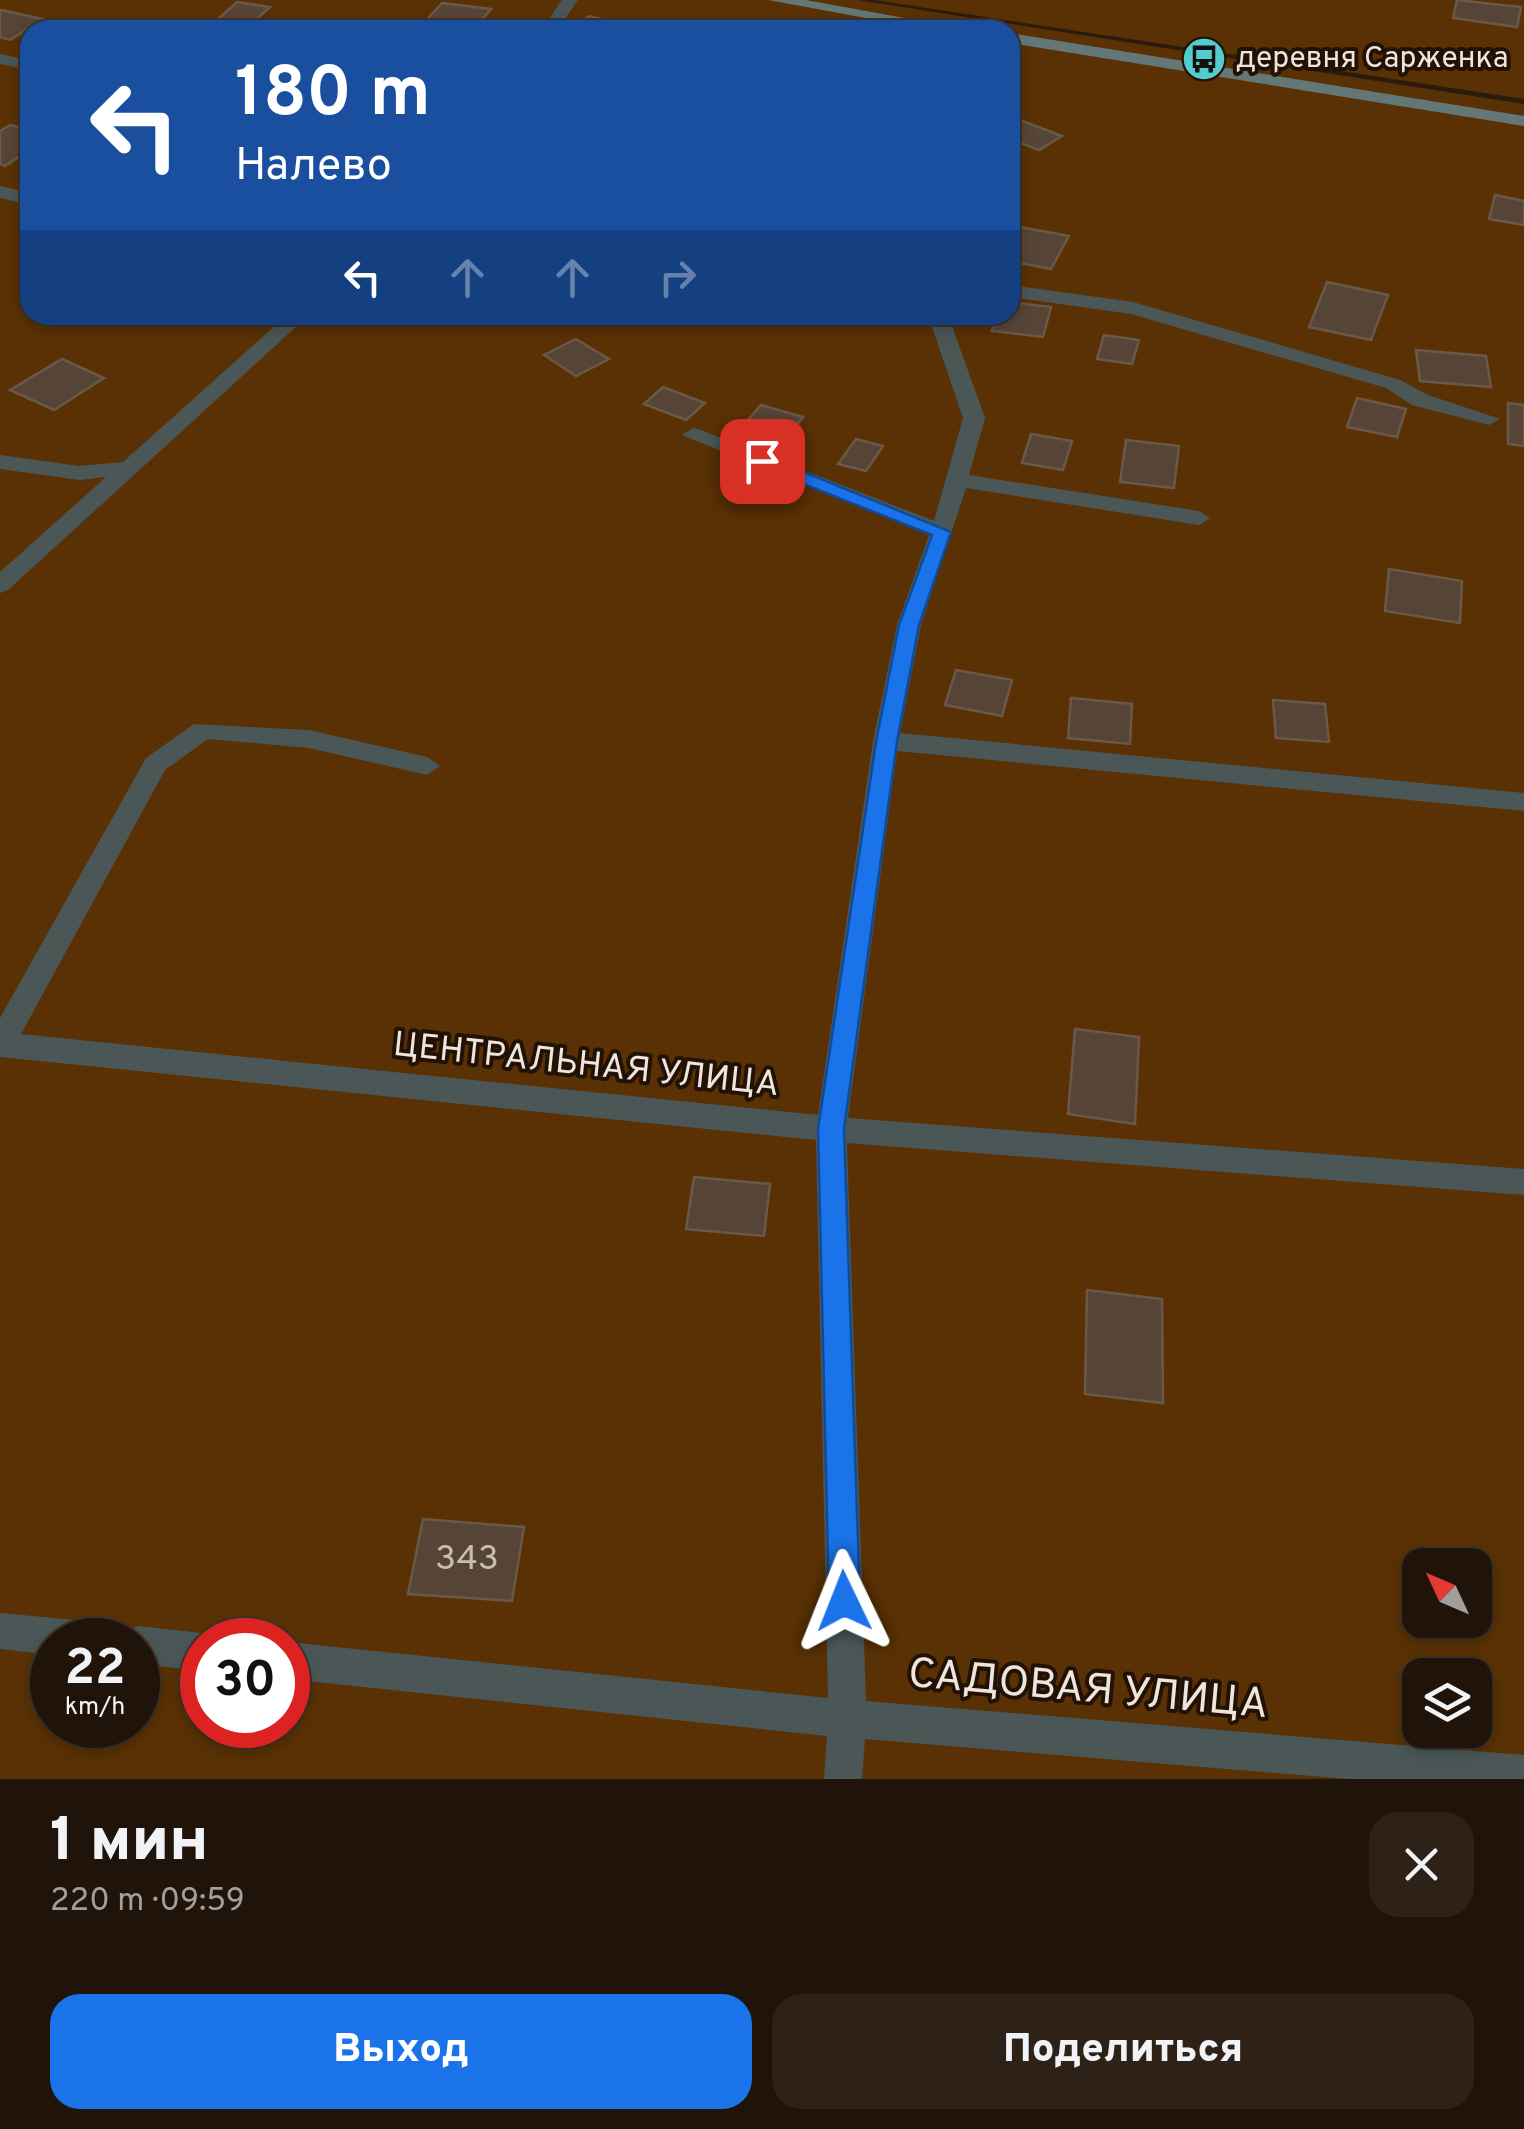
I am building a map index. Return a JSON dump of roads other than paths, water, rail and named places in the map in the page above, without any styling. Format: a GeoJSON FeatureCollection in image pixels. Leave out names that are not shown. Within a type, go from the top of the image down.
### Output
{"type":"FeatureCollection","features":[{"type":"Feature","properties":{"kind":"main road"},"geometry":{"type":"LineString","coordinates":[[776,0],[900,20]]}},
{"type":"Feature","properties":{"kind":"main road"},"geometry":{"type":"LineString","coordinates":[[1020,40],[1524,120]]}},
{"type":"Feature","properties":{"kind":"street"},"geometry":{"type":"LineString","coordinates":[[1020,292],[1133,308],[1394,384],[1420,400],[1489,419]]}},
{"type":"Feature","properties":{"kind":"street"},"geometry":{"type":"LineString","coordinates":[[0,584],[288,325]]}},
{"type":"Feature","properties":{"kind":"street"},"geometry":{"type":"LineString","coordinates":[[843,1779],[848,1719],[831,1129],[886,742],[909,625],[942,532],[974,418],[941,325]]}},
{"type":"Feature","properties":{"kind":"street"},"geometry":{"type":"LineString","coordinates":[[693,435],[942,532]]}},
{"type":"Feature","properties":{"kind":"street"},"geometry":{"type":"LineString","coordinates":[[0,462],[79,473],[130,468]]}},
{"type":"Feature","properties":{"kind":"street"},"geometry":{"type":"LineString","coordinates":[[957,480],[1198,518]]}},
{"type":"Feature","properties":{"kind":"street"},"geometry":{"type":"LineString","coordinates":[[0,1045],[155,764],[202,730],[309,739],[428,766]]}},
{"type":"Feature","properties":{"kind":"street"},"geometry":{"type":"LineString","coordinates":[[886,742],[1524,802]]}},
{"type":"Feature","properties":{"kind":"street","name":"ЦЕНТРАЛЬНАЯ УЛИЦА"},"geometry":{"type":"LineString","coordinates":[[0,1045],[831,1129],[1524,1182]]}},
{"type":"Feature","properties":{"kind":"street"},"geometry":{"type":"LineString","coordinates":[[0,1631],[30,1634]]}},
{"type":"Feature","properties":{"kind":"street","name":"САДОВАЯ УЛИЦА"},"geometry":{"type":"LineString","coordinates":[[310,1663],[848,1719],[1524,1774]]}},
{"type":"Feature","properties":{"kind":"place","name":"деревня Сарженка"},"geometry":{"type":"Point","coordinates":[1204,59]}}]}
